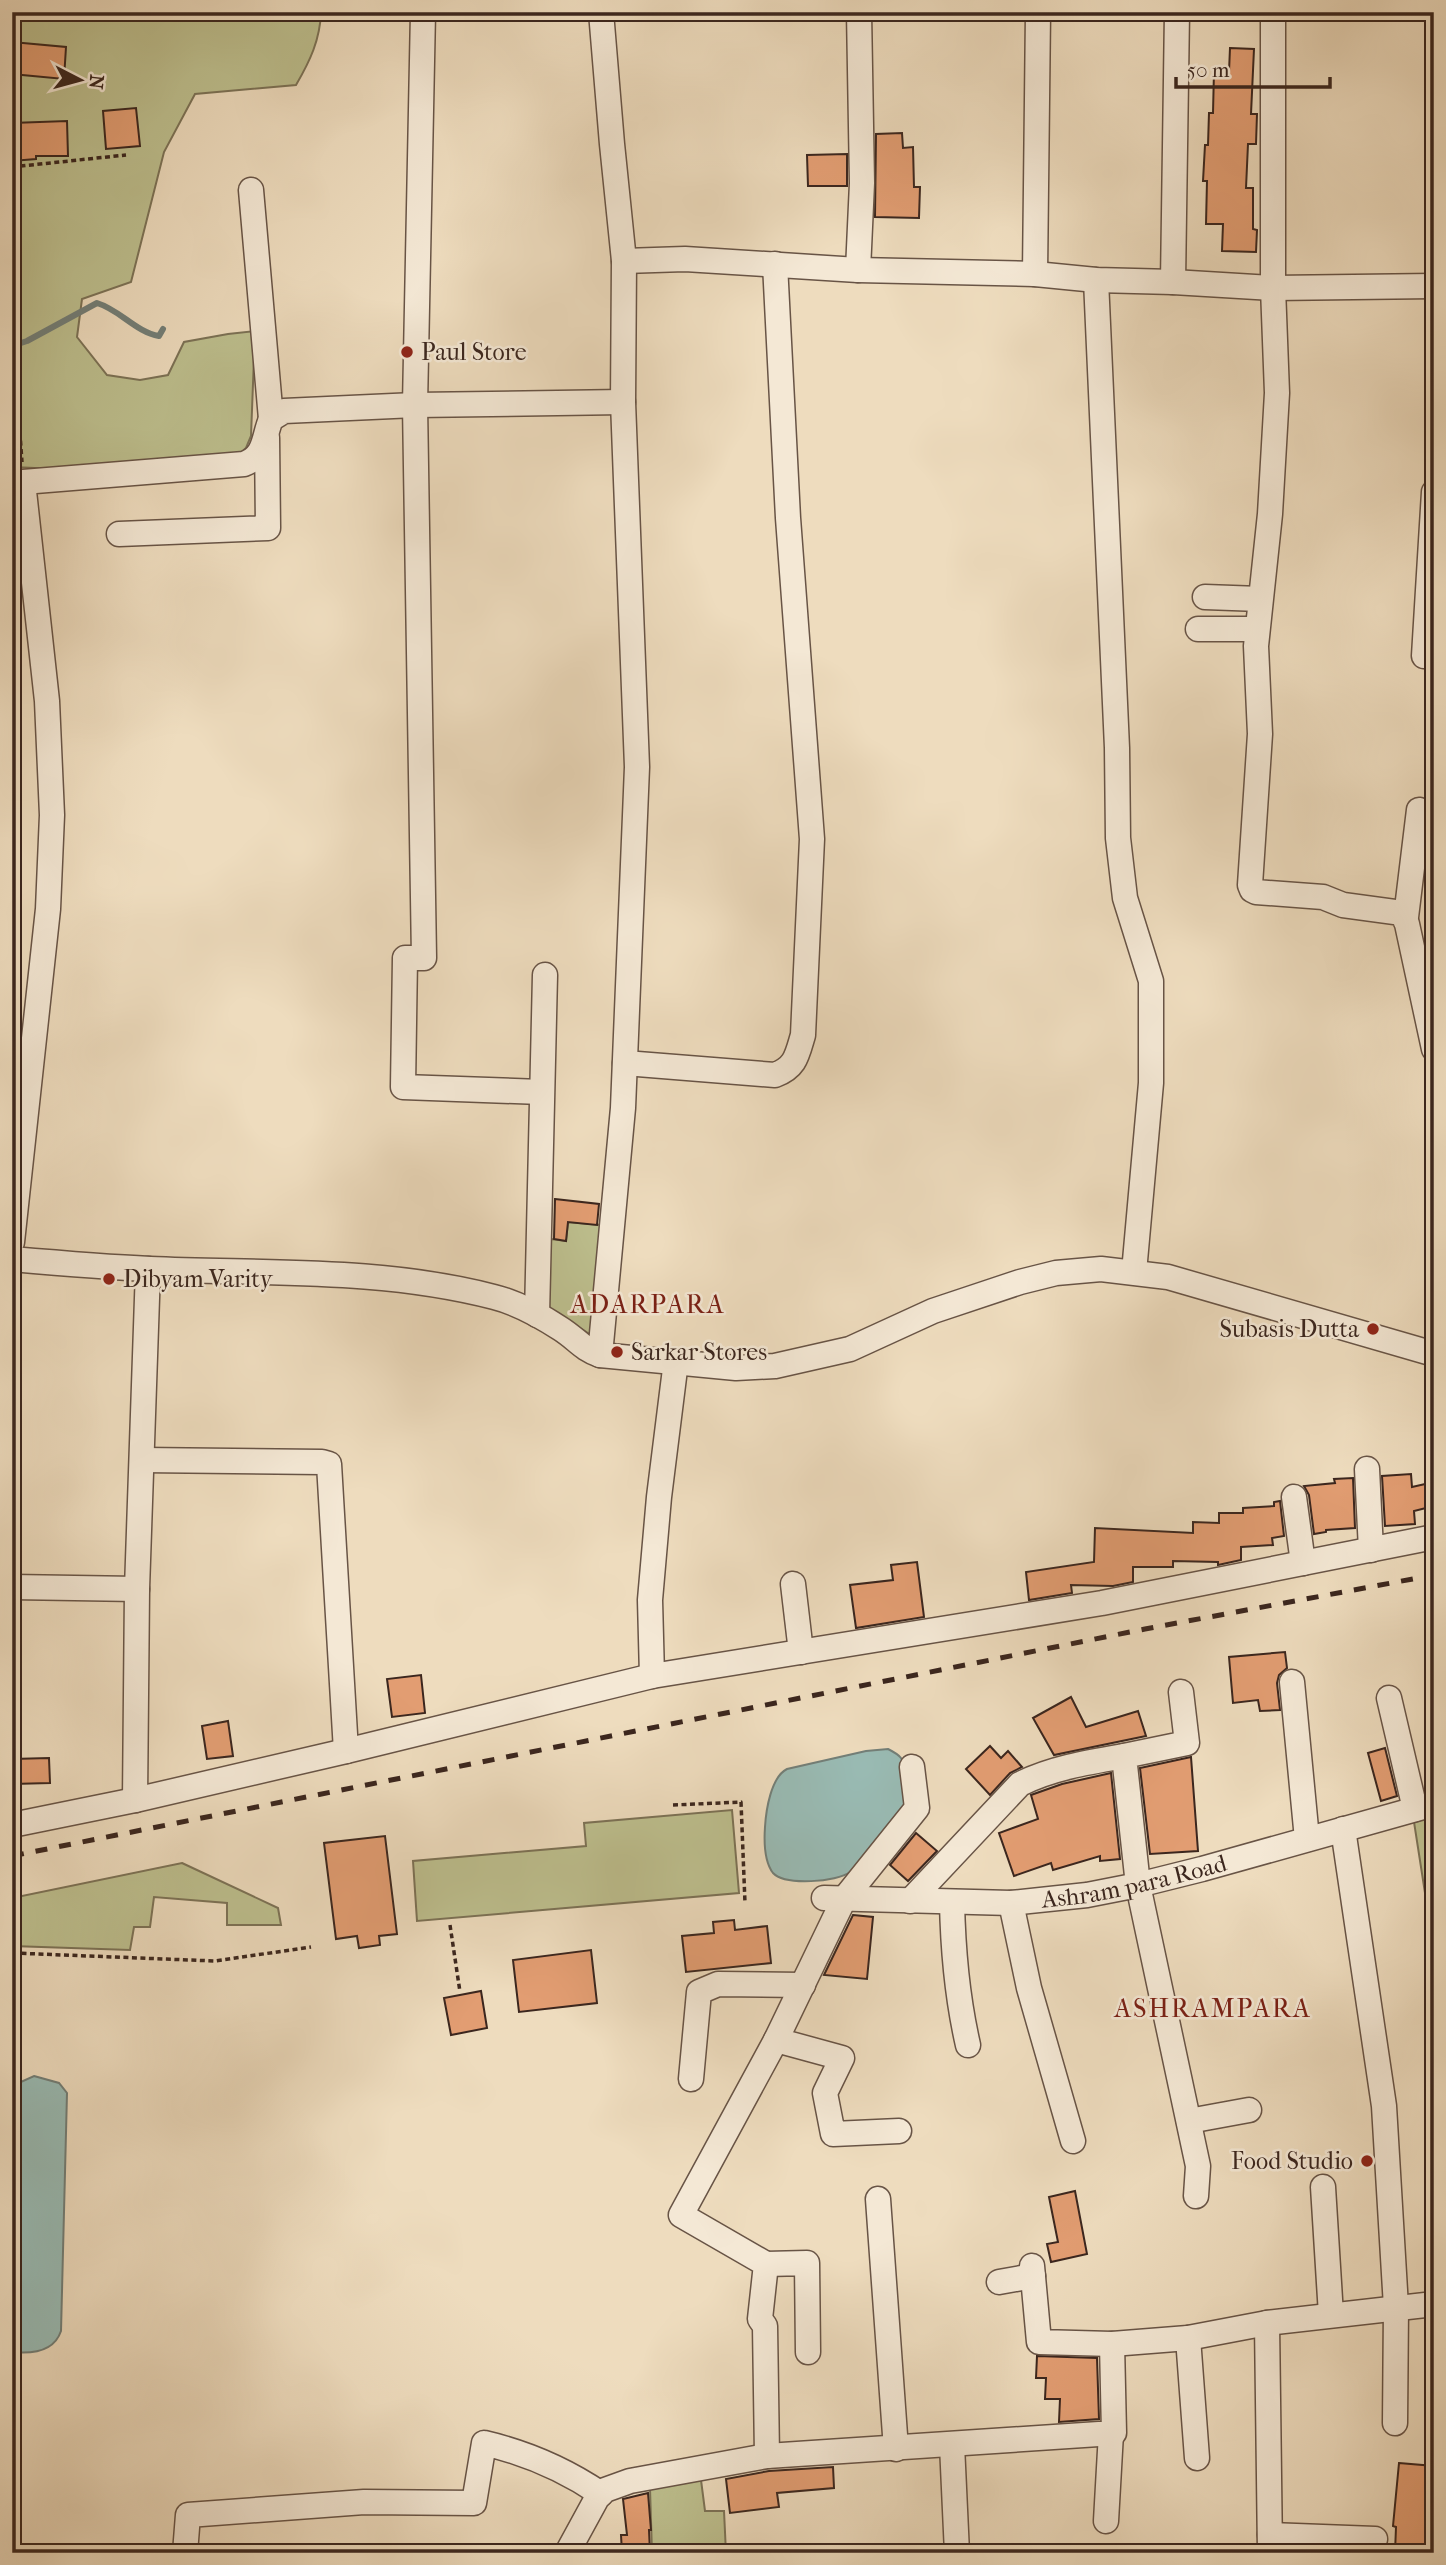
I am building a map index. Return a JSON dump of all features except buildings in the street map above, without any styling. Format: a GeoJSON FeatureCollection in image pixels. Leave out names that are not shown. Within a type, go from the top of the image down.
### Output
{"type":"FeatureCollection","features":[{"type":"Feature","properties":{"kind":"street"},"geometry":{"type":"LineString","coordinates":[[423,12],[415,405],[424,958],[405,958],[403,1087],[541,1092]]}},
{"type":"Feature","properties":{"kind":"street"},"geometry":{"type":"LineString","coordinates":[[600,1355],[623,1108],[637,767],[623,402],[624,261],[601,12]]}},
{"type":"Feature","properties":{"kind":"street"},"geometry":{"type":"LineString","coordinates":[[858,270],[862,183],[859,12]]}},
{"type":"Feature","properties":{"kind":"street"},"geometry":{"type":"LineString","coordinates":[[1035,274],[1038,12]]}},
{"type":"Feature","properties":{"kind":"street"},"geometry":{"type":"LineString","coordinates":[[1173,282],[1177,12]]}},
{"type":"Feature","properties":{"kind":"street"},"geometry":{"type":"LineString","coordinates":[[1273,12],[1273,289],[1277,393],[1270,514],[1257,629],[1256,672],[1260,734],[1250,885],[1252,890],[1323,897],[1343,905],[1395,911],[1406,918]]}},
{"type":"Feature","properties":{"kind":"street"},"geometry":{"type":"LineString","coordinates":[[119,534],[268,528],[269,425],[251,190]]}},
{"type":"Feature","properties":{"kind":"street"},"geometry":{"type":"LineString","coordinates":[[624,261],[684,259],[858,270],[1035,274],[1096,280],[1273,289],[1434,286]]}},
{"type":"Feature","properties":{"kind":"street"},"geometry":{"type":"LineString","coordinates":[[625,1063],[775,1075],[787,1070],[796,1058],[803,1035],[812,839],[788,518],[775,264]]}},
{"type":"Feature","properties":{"kind":"street"},"geometry":{"type":"LineString","coordinates":[[1096,280],[1119,850],[1125,898],[1151,981],[1151,1083],[1134,1272]]}},
{"type":"Feature","properties":{"kind":"street"},"geometry":{"type":"LineString","coordinates":[[12,1242],[48,909],[52,815],[47,701],[23,482],[240,466],[258,456],[265,445],[269,425],[285,410],[623,402]]}},
{"type":"Feature","properties":{"kind":"street"},"geometry":{"type":"LineString","coordinates":[[1424,656],[1434,492]]}},
{"type":"Feature","properties":{"kind":"street"},"geometry":{"type":"LineString","coordinates":[[1205,597],[1260,599]]}},
{"type":"Feature","properties":{"kind":"street"},"geometry":{"type":"LineString","coordinates":[[1198,629],[1257,629]]}},
{"type":"Feature","properties":{"kind":"street"},"geometry":{"type":"LineString","coordinates":[[1419,810],[1406,918],[1427,983],[1434,1049]]}},
{"type":"Feature","properties":{"kind":"street"},"geometry":{"type":"LineString","coordinates":[[537,1315],[545,975]]}},
{"type":"Feature","properties":{"kind":"street"},"geometry":{"type":"LineString","coordinates":[[12,1259],[148,1269],[309,1273],[429,1284],[499,1298],[537,1315],[575,1339],[585,1350],[600,1355],[736,1368],[775,1366],[810,1360],[850,1349],[933,1311],[1020,1282],[1056,1273],[1101,1269],[1168,1277],[1434,1354]]}},
{"type":"Feature","properties":{"kind":"street"},"geometry":{"type":"LineString","coordinates":[[135,1800],[136,1589],[148,1269]]}},
{"type":"Feature","properties":{"kind":"street"},"geometry":{"type":"LineString","coordinates":[[652,1675],[650,1600],[659,1497],[676,1361]]}},
{"type":"Feature","properties":{"kind":"street"},"geometry":{"type":"LineString","coordinates":[[142,1460],[329,1464],[346,1751]]}},
{"type":"Feature","properties":{"kind":"street"},"geometry":{"type":"LineString","coordinates":[[1367,1469],[1371,1550]]}},
{"type":"Feature","properties":{"kind":"street"},"geometry":{"type":"LineString","coordinates":[[1294,1497],[1303,1563]]}},
{"type":"Feature","properties":{"kind":"street"},"geometry":{"type":"LineString","coordinates":[[12,1825],[135,1800],[346,1751],[652,1675],[1102,1603],[1434,1537]]}},
{"type":"Feature","properties":{"kind":"street"},"geometry":{"type":"LineString","coordinates":[[793,1584],[801,1651]]}},
{"type":"Feature","properties":{"kind":"street"},"geometry":{"type":"LineString","coordinates":[[12,1587],[136,1589]]}},
{"type":"Feature","properties":{"kind":"street"},"geometry":{"type":"LineString","coordinates":[[1292,1682],[1307,1839]]}},
{"type":"Feature","properties":{"kind":"street"},"geometry":{"type":"LineString","coordinates":[[909,1900],[1020,1784],[1079,1764],[1187,1744],[1181,1692]]}},
{"type":"Feature","properties":{"kind":"street"},"geometry":{"type":"LineString","coordinates":[[1389,1698],[1424,1806]]}},
{"type":"Feature","properties":{"kind":"street"},"geometry":{"type":"LineString","coordinates":[[1124,1756],[1138,1885],[1198,2166],[1196,2196]]}},
{"type":"Feature","properties":{"kind":"street"},"geometry":{"type":"LineString","coordinates":[[808,2352],[807,2263],[766,2264],[681,2215],[803,1985],[834,1899],[917,1808],[912,1767]]}},
{"type":"Feature","properties":{"kind":"street","name":"Ashram para Road"},"geometry":{"type":"LineString","coordinates":[[834,1899],[1011,1903],[1087,1895],[1138,1885],[1424,1806]]}},
{"type":"Feature","properties":{"kind":"street"},"geometry":{"type":"LineString","coordinates":[[1343,1829],[1384,2106],[1396,2308],[1395,2423]]}},
{"type":"Feature","properties":{"kind":"street"},"geometry":{"type":"LineString","coordinates":[[952,1902],[953,1961],[968,2045]]}},
{"type":"Feature","properties":{"kind":"street"},"geometry":{"type":"LineString","coordinates":[[1011,1903],[1029,1988],[1073,2141]]}},
{"type":"Feature","properties":{"kind":"street"},"geometry":{"type":"LineString","coordinates":[[691,2078],[699,1992],[718,1984],[803,1985]]}},
{"type":"Feature","properties":{"kind":"street"},"geometry":{"type":"LineString","coordinates":[[776,2040],[842,2058],[825,2093],[833,2134],[899,2131]]}},
{"type":"Feature","properties":{"kind":"street"},"geometry":{"type":"LineString","coordinates":[[1189,2121],[1249,2110]]}},
{"type":"Feature","properties":{"kind":"street"},"geometry":{"type":"LineString","coordinates":[[1323,2187],[1331,2315]]}},
{"type":"Feature","properties":{"kind":"street"},"geometry":{"type":"LineString","coordinates":[[878,2199],[896,2449]]}},
{"type":"Feature","properties":{"kind":"street"},"geometry":{"type":"LineString","coordinates":[[766,2264],[760,2319],[765,2326],[767,2456]]}},
{"type":"Feature","properties":{"kind":"street"},"geometry":{"type":"LineString","coordinates":[[999,2282],[1033,2271],[1039,2342],[1112,2344],[1188,2338],[1267,2323],[1434,2304]]}},
{"type":"Feature","properties":{"kind":"street"},"geometry":{"type":"LineString","coordinates":[[1267,2323],[1270,2544],[1375,2539]]}},
{"type":"Feature","properties":{"kind":"street"},"geometry":{"type":"LineString","coordinates":[[1188,2338],[1197,2458]]}},
{"type":"Feature","properties":{"kind":"street"},"geometry":{"type":"LineString","coordinates":[[1106,2521],[1111,2433],[1114,2433],[1112,2344]]}},
{"type":"Feature","properties":{"kind":"street"},"geometry":{"type":"LineString","coordinates":[[567,2553],[601,2494],[618,2483],[767,2456],[1111,2433]]}},
{"type":"Feature","properties":{"kind":"street"},"geometry":{"type":"LineString","coordinates":[[185,2553],[188,2515],[363,2502],[474,2503],[484,2443],[509,2448],[545,2462],[579,2479],[601,2494]]}},
{"type":"Feature","properties":{"kind":"street"},"geometry":{"type":"LineString","coordinates":[[952,2445],[957,2553]]}},
{"type":"Feature","properties":{"kind":"path"},"geometry":{"type":"LineString","coordinates":[[12,167],[126,155]]}},
{"type":"Feature","properties":{"kind":"path"},"geometry":{"type":"LineString","coordinates":[[12,322],[23,482]]}},
{"type":"Feature","properties":{"kind":"path"},"geometry":{"type":"LineString","coordinates":[[673,1805],[741,1802],[745,1903]]}},
{"type":"Feature","properties":{"kind":"path"},"geometry":{"type":"LineString","coordinates":[[450,1925],[460,1992]]}},
{"type":"Feature","properties":{"kind":"path"},"geometry":{"type":"LineString","coordinates":[[13,1953],[215,1961],[311,1947]]}},
{"type":"Feature","properties":{"kind":"green space"},"geometry":{"type":"Polygon","coordinates":[[[12,12],[321,12],[319,32],[313,50],[296,85],[195,94],[164,152],[131,282],[82,299],[77,337],[107,375],[140,380],[168,375],[184,342],[255,331],[251,436],[246,448],[236,457],[80,470],[12,467],[12,12]]]}},
{"type":"Feature","properties":{"kind":"green space"},"geometry":{"type":"Polygon","coordinates":[[[568,1222],[601,1225],[591,1335],[580,1328],[546,1317],[550,1239],[566,1241],[568,1222]]]}},
{"type":"Feature","properties":{"kind":"green space"},"geometry":{"type":"Polygon","coordinates":[[[732,1810],[739,1893],[417,1921],[413,1861],[586,1846],[584,1823],[732,1810]]]}},
{"type":"Feature","properties":{"kind":"green space"},"geometry":{"type":"Polygon","coordinates":[[[1434,1815],[1434,1951],[1414,1822],[1434,1815]]]}},
{"type":"Feature","properties":{"kind":"green space"},"geometry":{"type":"Polygon","coordinates":[[[182,1863],[278,1908],[281,1925],[227,1925],[227,1903],[154,1897],[150,1927],[134,1927],[130,1950],[12,1946],[12,1898],[182,1863]]]}},
{"type":"Feature","properties":{"kind":"green space"},"geometry":{"type":"Polygon","coordinates":[[[701,2480],[705,2511],[724,2511],[726,2553],[652,2553],[650,2488],[701,2480]]]}},
{"type":"Feature","properties":{"kind":"water"},"geometry":{"type":"Polygon","coordinates":[[[888,1749],[899,1755],[905,1768],[904,1806],[854,1868],[834,1878],[811,1881],[788,1880],[773,1873],[765,1851],[766,1820],[773,1786],[782,1773],[787,1769],[866,1751],[888,1749]]]}},
{"type":"Feature","properties":{"kind":"water"},"geometry":{"type":"Polygon","coordinates":[[[34,2076],[59,2083],[67,2093],[61,2331],[58,2338],[47,2347],[34,2352],[19,2353],[12,2352],[12,2086],[34,2076]]]}},
{"type":"Feature","properties":{"kind":"waterway"},"geometry":{"type":"LineString","coordinates":[[12,346],[27,341],[97,303],[151,334],[159,336],[163,329]]}},
{"type":"Feature","properties":{"kind":"railway"},"geometry":{"type":"LineString","coordinates":[[12,1856],[1145,1629],[1434,1575]]}},
{"type":"Feature","properties":{"kind":"place","name":"Paul Store"},"geometry":{"type":"Point","coordinates":[407,352]}},
{"type":"Feature","properties":{"kind":"place","name":"Dibyam Varity"},"geometry":{"type":"Point","coordinates":[109,1279]}},
{"type":"Feature","properties":{"kind":"place","name":"Subasis Dutta"},"geometry":{"type":"Point","coordinates":[1373,1329]}},
{"type":"Feature","properties":{"kind":"place","name":"Sarkar Stores"},"geometry":{"type":"Point","coordinates":[617,1352]}},
{"type":"Feature","properties":{"kind":"place","name":"Food Studio"},"geometry":{"type":"Point","coordinates":[1367,2161]}},
{"type":"Feature","properties":{"kind":"district","name":"ADARPARA"},"geometry":{"type":"Point","coordinates":[648,1304]}},
{"type":"Feature","properties":{"kind":"district","name":"ASHRAMPARA"},"geometry":{"type":"Point","coordinates":[1213,2008]}}]}
